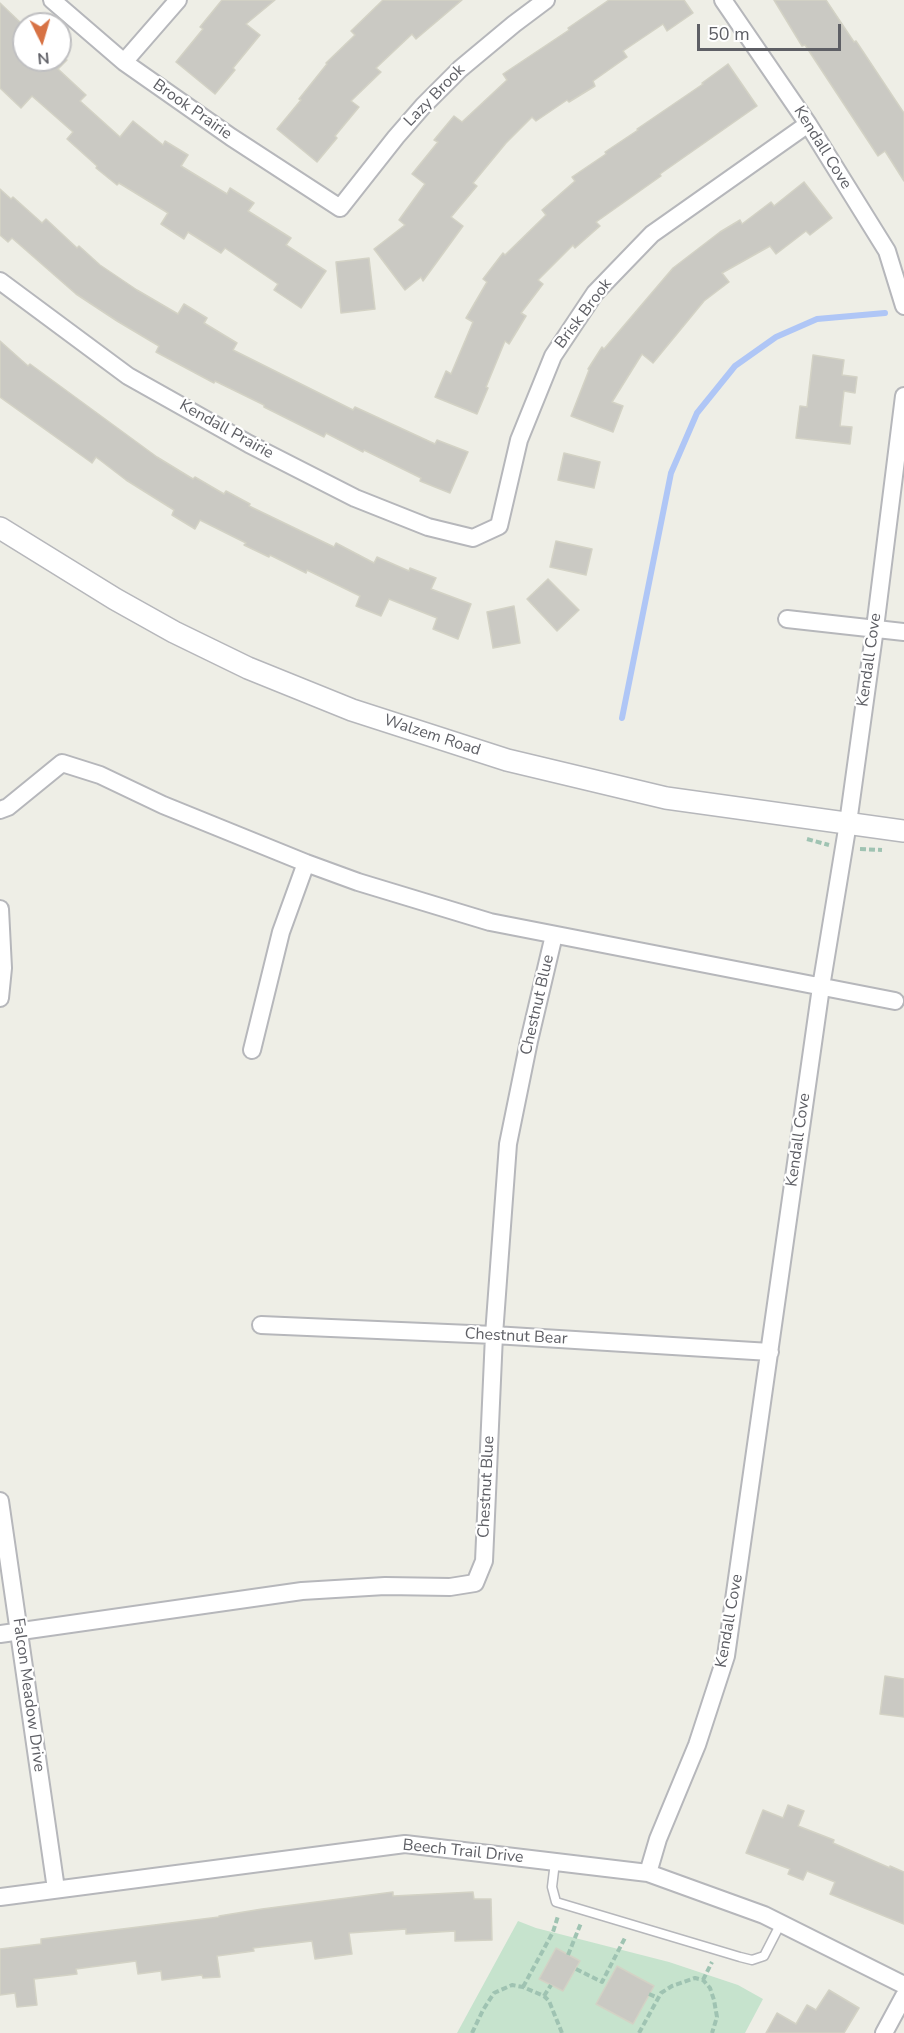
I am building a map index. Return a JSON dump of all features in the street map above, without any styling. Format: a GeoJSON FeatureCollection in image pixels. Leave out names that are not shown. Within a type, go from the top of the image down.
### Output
{"type":"FeatureCollection","features":[{"type":"Feature","properties":{"kind":"street","name":"Brook Prairie"},"geometry":{"type":"LineString","coordinates":[[52,0],[124,62],[231,137],[340,208]]}},
{"type":"Feature","properties":{"kind":"street"},"geometry":{"type":"LineString","coordinates":[[124,62],[178,0]]}},
{"type":"Feature","properties":{"kind":"street","name":"Lazy Brook"},"geometry":{"type":"LineString","coordinates":[[340,208],[396,137],[445,84],[514,24],[546,0]]}},
{"type":"Feature","properties":{"kind":"street","name":"Kendall Cove"},"geometry":{"type":"LineString","coordinates":[[723,0],[808,124],[886,251],[904,306]]}},
{"type":"Feature","properties":{"kind":"street","name":"Brisk Brook"},"geometry":{"type":"LineString","coordinates":[[473,538],[499,526],[519,440],[553,356],[596,293],[652,234],[808,124]]}},
{"type":"Feature","properties":{"kind":"street","name":"Kendall Prairie"},"geometry":{"type":"LineString","coordinates":[[0,281],[128,376],[249,444],[355,498],[428,527],[473,538]]}},
{"type":"Feature","properties":{"kind":"street","name":"Kendall Cove"},"geometry":{"type":"LineString","coordinates":[[648,1873],[658,1839],[697,1745],[726,1656],[821,987],[848,823],[904,396]]}},
{"type":"Feature","properties":{"kind":"street","name":"Walzem Road"},"geometry":{"type":"LineString","coordinates":[[0,528],[115,599],[174,632],[248,668],[352,710],[507,760],[655,795],[904,831]]}},
{"type":"Feature","properties":{"kind":"street"},"geometry":{"type":"LineString","coordinates":[[786,619],[904,632]]}},
{"type":"Feature","properties":{"kind":"street"},"geometry":{"type":"LineString","coordinates":[[0,810],[8,807],[62,763],[100,775],[163,805],[306,863],[358,882],[490,922],[895,1001]]}},
{"type":"Feature","properties":{"kind":"street"},"geometry":{"type":"LineString","coordinates":[[252,1050],[281,932],[306,863]]}},
{"type":"Feature","properties":{"kind":"street"},"geometry":{"type":"LineString","coordinates":[[0,909],[3,968],[0,998]]}},
{"type":"Feature","properties":{"kind":"street","name":"Chestnut Blue"},"geometry":{"type":"LineString","coordinates":[[19,1631],[302,1591],[450,1587],[476,1583],[484,1561],[494,1335],[508,1144],[554,935]]}},
{"type":"Feature","properties":{"kind":"street","name":"Chestnut Bear"},"geometry":{"type":"LineString","coordinates":[[261,1325],[494,1335],[770,1352]]}},
{"type":"Feature","properties":{"kind":"street","name":"Falcon Meadow Drive"},"geometry":{"type":"LineString","coordinates":[[0,1501],[56,1889]]}},
{"type":"Feature","properties":{"kind":"street"},"geometry":{"type":"LineString","coordinates":[[0,1634],[19,1631]]}},
{"type":"Feature","properties":{"kind":"street","name":"Beech Trail Drive"},"geometry":{"type":"LineString","coordinates":[[0,1897],[405,1844],[648,1873],[764,1915],[904,1985]]}},
{"type":"Feature","properties":{"kind":"street"},"geometry":{"type":"LineString","coordinates":[[884,2033],[904,1996]]}},
{"type":"Feature","properties":{"kind":"lane"},"geometry":{"type":"LineString","coordinates":[[555,1862],[552,1887],[556,1902],[752,1960],[764,1956],[781,1923]]}},
{"type":"Feature","properties":{"kind":"path"},"geometry":{"type":"LineString","coordinates":[[523,1987],[553,1932],[562,1904]]}},
{"type":"Feature","properties":{"kind":"path"},"geometry":{"type":"LineString","coordinates":[[568,1954],[575,1942],[585,1911]]}},
{"type":"Feature","properties":{"kind":"path"},"geometry":{"type":"LineString","coordinates":[[576,1969],[604,1983],[632,1924]]}},
{"type":"Feature","properties":{"kind":"path"},"geometry":{"type":"LineString","coordinates":[[703,1980],[718,1950]]}},
{"type":"Feature","properties":{"kind":"path"},"geometry":{"type":"LineString","coordinates":[[639,2033],[658,1998],[666,1989],[695,1978],[703,1980],[710,1988],[714,2000],[717,2017],[712,2033]]}},
{"type":"Feature","properties":{"kind":"path"},"geometry":{"type":"LineString","coordinates":[[472,2033],[494,1993],[512,1985],[544,1996],[549,2001],[562,2033]]}},
{"type":"Feature","properties":{"kind":"path"},"geometry":{"type":"LineString","coordinates":[[544,1996],[551,1985]]}},
{"type":"Feature","properties":{"kind":"path"},"geometry":{"type":"LineString","coordinates":[[650,1994],[658,1998]]}},
{"type":"Feature","properties":{"kind":"green space"},"geometry":{"type":"Polygon","coordinates":[[[518,1921],[536,1928],[669,1962],[738,1985],[763,1999],[745,2033],[457,2033],[518,1921]]]}},
{"type":"Feature","properties":{"kind":"building"},"geometry":{"type":"Polygon","coordinates":[[[222,0],[275,0],[246,24],[260,35],[215,94],[176,62],[203,29],[200,27],[222,0]]]}},
{"type":"Feature","properties":{"kind":"building"},"geometry":{"type":"Polygon","coordinates":[[[383,0],[462,0],[416,39],[412,34],[376,68],[381,72],[351,101],[359,107],[317,162],[277,129],[301,100],[299,99],[326,63],[355,35],[351,31],[383,0]]]}},
{"type":"Feature","properties":{"kind":"building"},"geometry":{"type":"Polygon","coordinates":[[[609,0],[684,0],[693,13],[667,31],[663,24],[623,51],[627,57],[593,81],[595,86],[569,102],[567,100],[536,121],[532,117],[506,143],[473,183],[477,186],[451,217],[463,226],[423,281],[421,277],[405,290],[374,249],[405,225],[399,220],[425,184],[412,174],[438,142],[434,140],[454,116],[462,122],[507,80],[503,74],[609,0]]]}},
{"type":"Feature","properties":{"kind":"building"},"geometry":{"type":"Polygon","coordinates":[[[774,0],[826,0],[854,42],[856,41],[904,113],[904,181],[885,151],[878,156],[805,45],[802,46],[774,0]]]}},
{"type":"Feature","properties":{"kind":"building"},"geometry":{"type":"Polygon","coordinates":[[[0,3],[12,14],[12,72],[61,72],[86,95],[80,101],[120,137],[133,121],[163,145],[165,141],[188,155],[181,166],[227,194],[230,188],[254,203],[248,211],[291,238],[286,245],[326,271],[301,308],[274,290],[278,284],[225,248],[221,253],[188,232],[184,239],[161,224],[168,213],[119,183],[117,185],[96,168],[97,166],[67,139],[73,132],[32,96],[21,108],[0,88],[0,3]]]}},
{"type":"Feature","properties":{"kind":"building"},"geometry":{"type":"Polygon","coordinates":[[[728,64],[757,106],[596,222],[600,226],[575,248],[573,245],[538,280],[543,284],[521,313],[526,316],[509,344],[505,341],[477,414],[435,397],[446,371],[451,374],[473,322],[466,318],[487,282],[483,279],[503,253],[505,255],[546,215],[542,210],[575,181],[572,177],[728,64]]]}},
{"type":"Feature","properties":{"kind":"building"},"geometry":{"type":"Polygon","coordinates":[[[804,182],[832,218],[810,235],[806,231],[776,254],[770,246],[722,273],[729,282],[704,301],[653,363],[642,354],[612,402],[623,406],[613,432],[571,416],[588,369],[602,347],[604,349],[673,268],[720,232],[740,220],[742,224],[771,202],[774,206],[804,182]]]}},
{"type":"Feature","properties":{"kind":"building"},"geometry":{"type":"Polygon","coordinates":[[[0,189],[11,199],[13,197],[42,223],[46,219],[77,248],[79,246],[100,265],[137,290],[178,314],[184,304],[207,318],[204,323],[237,343],[233,350],[353,410],[355,407],[435,444],[437,440],[468,452],[450,493],[420,481],[421,478],[326,433],[324,437],[156,352],[159,346],[76,294],[12,238],[8,242],[0,235],[0,189]]]}},
{"type":"Feature","properties":{"kind":"building"},"geometry":{"type":"Polygon","coordinates":[[[369,258],[375,309],[341,313],[336,262],[369,258]]]}},
{"type":"Feature","properties":{"kind":"building"},"geometry":{"type":"Polygon","coordinates":[[[0,341],[28,366],[30,364],[157,457],[193,479],[195,477],[224,494],[226,491],[250,504],[249,506],[334,547],[336,543],[374,563],[377,557],[409,571],[410,568],[436,578],[431,589],[471,604],[458,639],[433,629],[437,618],[389,599],[381,616],[356,606],[360,596],[307,570],[306,573],[270,555],[269,557],[200,520],[195,529],[172,515],[174,510],[126,480],[96,457],[92,463],[0,397],[0,341]]]}},
{"type":"Feature","properties":{"kind":"building"},"geometry":{"type":"Polygon","coordinates":[[[813,355],[844,360],[842,375],[857,377],[855,393],[844,391],[840,426],[852,427],[850,444],[796,438],[800,406],[807,407],[813,355]]]}},
{"type":"Feature","properties":{"kind":"building"},"geometry":{"type":"Polygon","coordinates":[[[564,453],[600,462],[594,488],[558,480],[564,453]]]}},
{"type":"Feature","properties":{"kind":"building"},"geometry":{"type":"Polygon","coordinates":[[[556,541],[592,549],[586,575],[550,567],[556,541]]]}},
{"type":"Feature","properties":{"kind":"building"},"geometry":{"type":"Polygon","coordinates":[[[548,579],[579,610],[557,631],[527,599],[548,579]]]}},
{"type":"Feature","properties":{"kind":"building"},"geometry":{"type":"Polygon","coordinates":[[[514,606],[520,643],[493,648],[487,612],[514,606]]]}},
{"type":"Feature","properties":{"kind":"building"},"geometry":{"type":"Polygon","coordinates":[[[885,1676],[904,1679],[904,1717],[880,1714],[885,1676]]]}},
{"type":"Feature","properties":{"kind":"building"},"geometry":{"type":"Polygon","coordinates":[[[788,1805],[804,1811],[798,1826],[834,1840],[833,1843],[890,1868],[890,1866],[904,1872],[904,1924],[830,1894],[835,1882],[807,1871],[803,1880],[788,1874],[790,1869],[746,1853],[763,1810],[783,1818],[788,1805]]]}},
{"type":"Feature","properties":{"kind":"building"},"geometry":{"type":"Polygon","coordinates":[[[393,1892],[393,1896],[473,1892],[474,1899],[491,1899],[492,1940],[455,1941],[455,1931],[406,1934],[406,1929],[349,1933],[352,1954],[315,1959],[312,1941],[253,1948],[254,1951],[217,1956],[220,1977],[203,1978],[202,1975],[162,1980],[161,1971],[138,1974],[136,1961],[76,1969],[77,1974],[34,1979],[37,2005],[17,2007],[15,1993],[0,1995],[0,1949],[41,1944],[41,1939],[393,1892]]]}},
{"type":"Feature","properties":{"kind":"building"},"geometry":{"type":"Polygon","coordinates":[[[556,1948],[580,1961],[563,1991],[539,1979],[556,1948]]]}},
{"type":"Feature","properties":{"kind":"building"},"geometry":{"type":"Polygon","coordinates":[[[617,1966],[654,1986],[633,2024],[596,2004],[617,1966]]]}},
{"type":"Feature","properties":{"kind":"building"},"geometry":{"type":"Polygon","coordinates":[[[829,1990],[859,2008],[844,2033],[766,2033],[777,2013],[796,2024],[807,2005],[816,2010],[829,1990]]]}},
{"type":"Feature","properties":{"kind":"waterway"},"geometry":{"type":"LineString","coordinates":[[622,718],[671,473],[697,413],[735,366],[776,337],[817,319],[885,313]]}}]}
